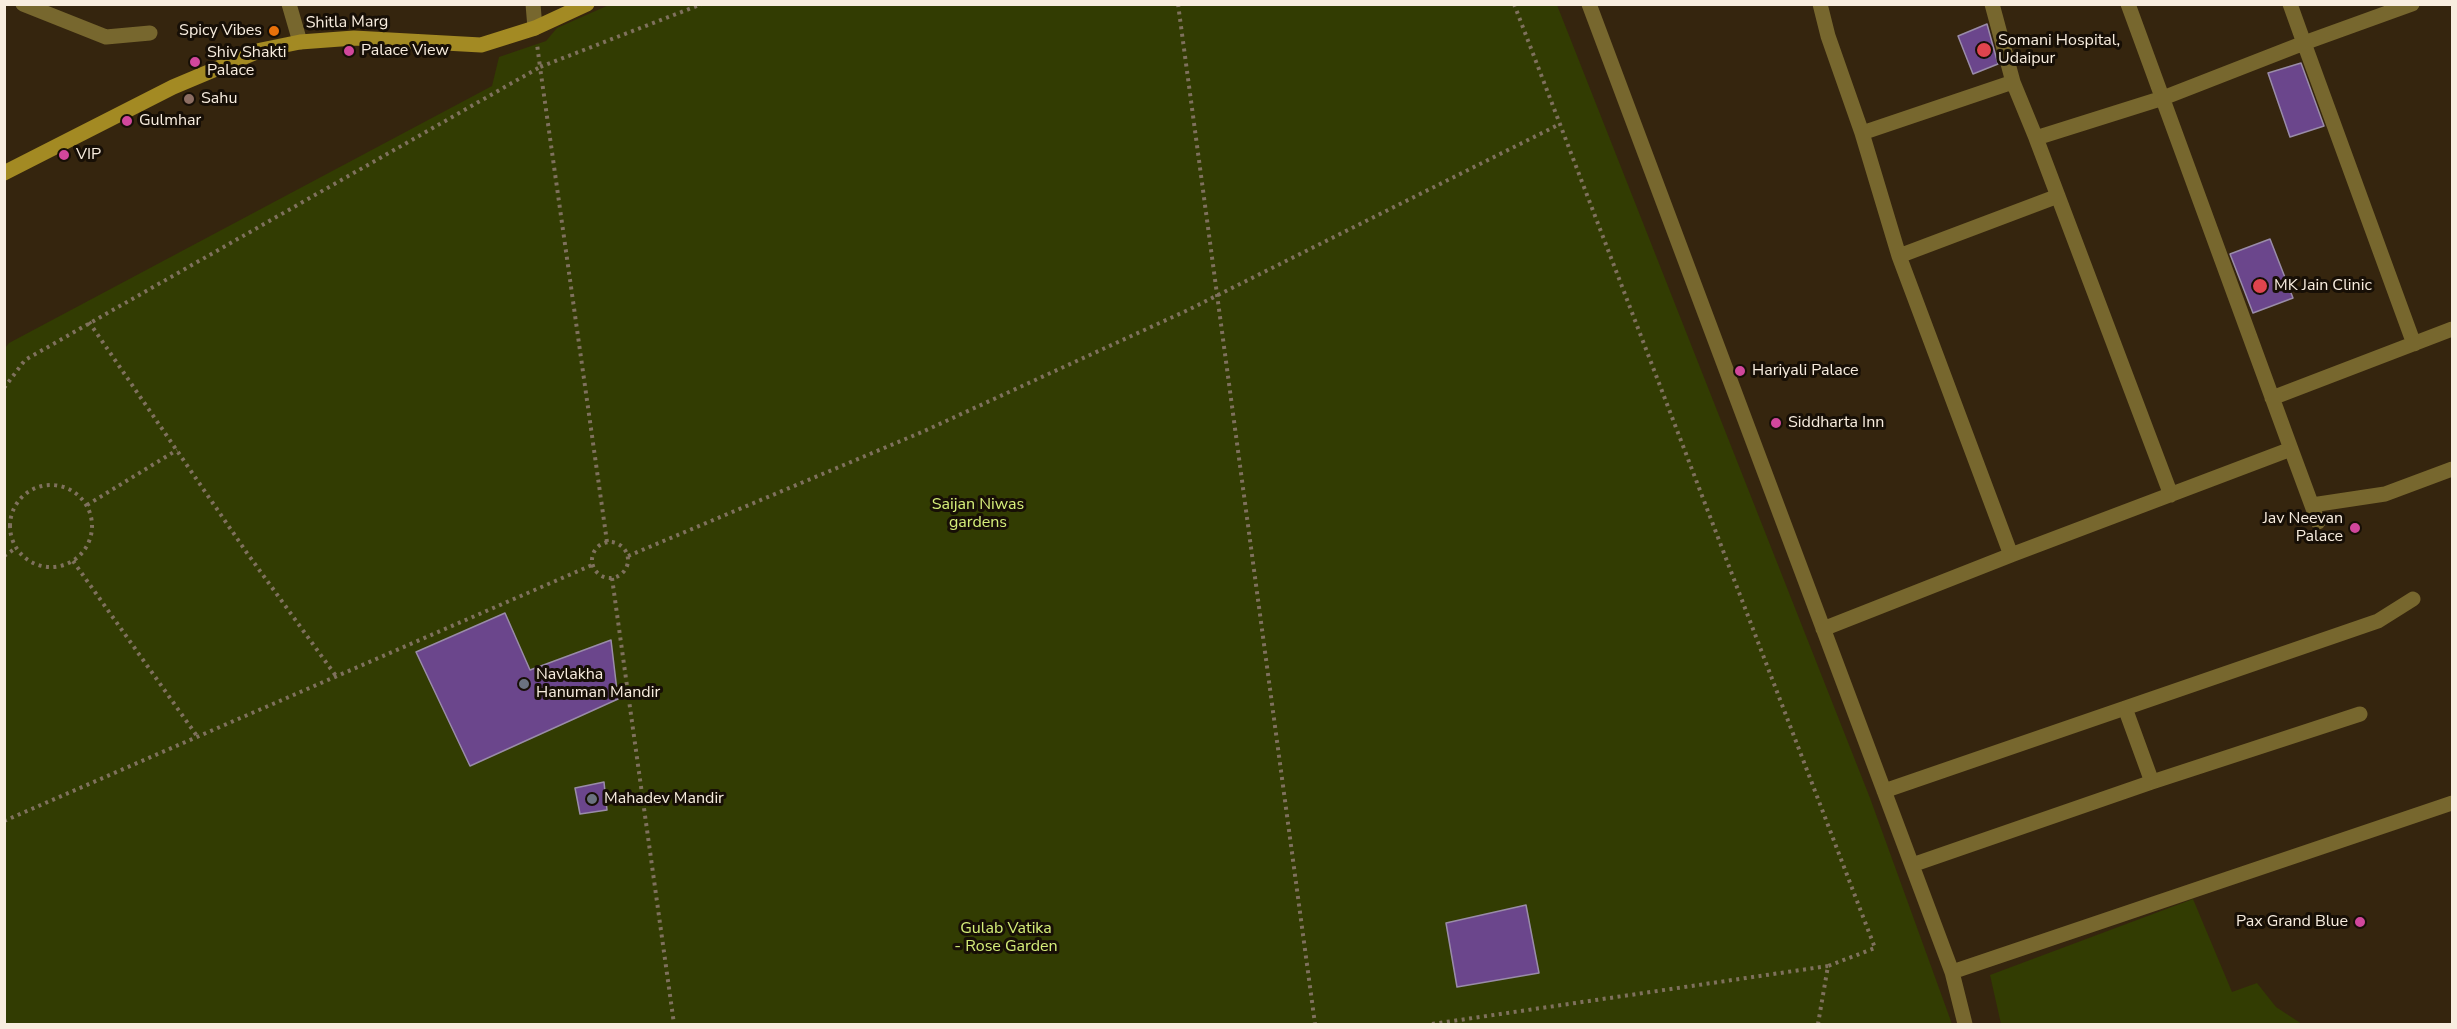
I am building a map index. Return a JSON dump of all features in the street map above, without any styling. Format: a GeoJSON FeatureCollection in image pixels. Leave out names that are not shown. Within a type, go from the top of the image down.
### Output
{"type":"FeatureCollection","features":[{"type":"Feature","properties":{"kind":"main road","name":"Shitla Marg"},"geometry":{"type":"LineString","coordinates":[[4,173],[173,87],[261,50],[300,42],[354,38],[481,45],[536,28],[587,4]]}},
{"type":"Feature","properties":{"kind":"street"},"geometry":{"type":"LineString","coordinates":[[23,4],[106,37],[150,33]]}},
{"type":"Feature","properties":{"kind":"street"},"geometry":{"type":"LineString","coordinates":[[289,4],[300,42]]}},
{"type":"Feature","properties":{"kind":"street"},"geometry":{"type":"LineString","coordinates":[[533,4],[536,28]]}},
{"type":"Feature","properties":{"kind":"street"},"geometry":{"type":"LineString","coordinates":[[1589,4],[1952,972],[1965,1024]]}},
{"type":"Feature","properties":{"kind":"street"},"geometry":{"type":"LineString","coordinates":[[1820,4],[1828,36],[1862,133],[1899,256],[2011,555]]}},
{"type":"Feature","properties":{"kind":"street"},"geometry":{"type":"LineString","coordinates":[[1992,4],[2013,82],[2171,495]]}},
{"type":"Feature","properties":{"kind":"street"},"geometry":{"type":"LineString","coordinates":[[2128,4],[2318,522]]}},
{"type":"Feature","properties":{"kind":"street"},"geometry":{"type":"LineString","coordinates":[[2290,4],[2414,344]]}},
{"type":"Feature","properties":{"kind":"street"},"geometry":{"type":"LineString","coordinates":[[2036,138],[2163,98],[2412,4]]}},
{"type":"Feature","properties":{"kind":"street"},"geometry":{"type":"LineString","coordinates":[[1862,133],[2013,82]]}},
{"type":"Feature","properties":{"kind":"street"},"geometry":{"type":"LineString","coordinates":[[1899,256],[2058,196]]}},
{"type":"Feature","properties":{"kind":"street"},"geometry":{"type":"LineString","coordinates":[[2272,398],[2452,329]]}},
{"type":"Feature","properties":{"kind":"street"},"geometry":{"type":"LineString","coordinates":[[1823,629],[2291,449]]}},
{"type":"Feature","properties":{"kind":"street"},"geometry":{"type":"LineString","coordinates":[[2312,505],[2385,494],[2452,469]]}},
{"type":"Feature","properties":{"kind":"street"},"geometry":{"type":"LineString","coordinates":[[1884,791],[2378,621],[2413,599]]}},
{"type":"Feature","properties":{"kind":"street"},"geometry":{"type":"LineString","coordinates":[[2125,708],[2152,782]]}},
{"type":"Feature","properties":{"kind":"street"},"geometry":{"type":"LineString","coordinates":[[1912,865],[2152,782],[2360,714]]}},
{"type":"Feature","properties":{"kind":"street"},"geometry":{"type":"LineString","coordinates":[[1952,972],[2452,803]]}},
{"type":"Feature","properties":{"kind":"path"},"geometry":{"type":"LineString","coordinates":[[4,388],[25,360],[540,67],[702,4]]}},
{"type":"Feature","properties":{"kind":"path"},"geometry":{"type":"LineString","coordinates":[[1178,4],[1315,1024]]}},
{"type":"Feature","properties":{"kind":"path"},"geometry":{"type":"LineString","coordinates":[[1432,1024],[1828,966],[1875,948],[1514,4]]}},
{"type":"Feature","properties":{"kind":"path"},"geometry":{"type":"LineString","coordinates":[[536,28],[607,542]]}},
{"type":"Feature","properties":{"kind":"path"},"geometry":{"type":"LineString","coordinates":[[628,556],[922,432],[1217,295],[1560,124]]}},
{"type":"Feature","properties":{"kind":"path"},"geometry":{"type":"LineString","coordinates":[[89,322],[336,676]]}},
{"type":"Feature","properties":{"kind":"path"},"geometry":{"type":"LineString","coordinates":[[87,505],[177,450]]}},
{"type":"Feature","properties":{"kind":"path"},"geometry":{"type":"LineString","coordinates":[[45,486],[61,486],[76,493],[87,505],[92,520],[91,536],[85,550],[73,561],[58,567],[42,567],[27,560],[16,548],[10,533],[10,517],[18,502],[29,491],[45,486]]}},
{"type":"Feature","properties":{"kind":"path"},"geometry":{"type":"LineString","coordinates":[[607,542],[622,545],[628,556],[627,569],[612,578],[598,574],[592,564],[594,550],[607,542]]}},
{"type":"Feature","properties":{"kind":"path"},"geometry":{"type":"LineString","coordinates":[[4,556],[16,548]]}},
{"type":"Feature","properties":{"kind":"path"},"geometry":{"type":"LineString","coordinates":[[73,561],[198,736]]}},
{"type":"Feature","properties":{"kind":"path"},"geometry":{"type":"LineString","coordinates":[[4,821],[592,564]]}},
{"type":"Feature","properties":{"kind":"path"},"geometry":{"type":"LineString","coordinates":[[612,578],[675,1024]]}},
{"type":"Feature","properties":{"kind":"path"},"geometry":{"type":"LineString","coordinates":[[1818,1024],[1828,966]]}},
{"type":"Feature","properties":{"kind":"green space","name":"Saijan Niwas gardens"},"geometry":{"type":"Polygon","coordinates":[[[611,4],[1557,5],[1870,798],[1952,1024],[5,1024],[5,348],[9,343],[492,86],[499,57],[546,41],[557,28],[611,4]]]}},
{"type":"Feature","properties":{"kind":"green space"},"geometry":{"type":"Polygon","coordinates":[[[2193,899],[2232,992],[2257,983],[2276,1007],[2302,1024],[2001,1024],[1990,975],[2193,899]]]}},
{"type":"Feature","properties":{"kind":"building"},"geometry":{"type":"Polygon","coordinates":[[[1987,24],[1998,64],[1973,74],[1958,36],[1987,24]]]}},
{"type":"Feature","properties":{"kind":"building"},"geometry":{"type":"Polygon","coordinates":[[[2301,63],[2324,126],[2290,137],[2268,73],[2301,63]]]}},
{"type":"Feature","properties":{"kind":"building"},"geometry":{"type":"Polygon","coordinates":[[[2270,239],[2293,298],[2253,313],[2230,254],[2270,239]]]}},
{"type":"Feature","properties":{"kind":"building","name":"Navlakha Hanuman Mandir"},"geometry":{"type":"Polygon","coordinates":[[[505,613],[530,670],[611,640],[618,699],[470,766],[416,652],[505,613]]]}},
{"type":"Feature","properties":{"kind":"building","name":"Mahadev Mandir"},"geometry":{"type":"Polygon","coordinates":[[[604,782],[607,810],[580,814],[575,788],[604,782]]]}},
{"type":"Feature","properties":{"kind":"building"},"geometry":{"type":"Polygon","coordinates":[[[1526,905],[1539,973],[1457,987],[1446,923],[1526,905]]]}},
{"type":"Feature","properties":{"kind":"place","name":"Spicy Vibes"},"geometry":{"type":"Point","coordinates":[274,31]}},
{"type":"Feature","properties":{"kind":"place","name":"Somani Hospital, Udaipur"},"geometry":{"type":"Point","coordinates":[1984,50]}},
{"type":"Feature","properties":{"kind":"place","name":"Palace View"},"geometry":{"type":"Point","coordinates":[349,51]}},
{"type":"Feature","properties":{"kind":"place","name":"Shiv Shakti Palace"},"geometry":{"type":"Point","coordinates":[195,62]}},
{"type":"Feature","properties":{"kind":"place","name":"Sahu"},"geometry":{"type":"Point","coordinates":[189,99]}},
{"type":"Feature","properties":{"kind":"place","name":"Gulmhar"},"geometry":{"type":"Point","coordinates":[127,121]}},
{"type":"Feature","properties":{"kind":"place","name":"VIP"},"geometry":{"type":"Point","coordinates":[64,155]}},
{"type":"Feature","properties":{"kind":"place","name":"MK Jain Clinic"},"geometry":{"type":"Point","coordinates":[2260,286]}},
{"type":"Feature","properties":{"kind":"place","name":"Hariyali Palace"},"geometry":{"type":"Point","coordinates":[1740,371]}},
{"type":"Feature","properties":{"kind":"place","name":"Siddharta Inn"},"geometry":{"type":"Point","coordinates":[1776,423]}},
{"type":"Feature","properties":{"kind":"place","name":"Jav Neevan Palace"},"geometry":{"type":"Point","coordinates":[2355,528]}},
{"type":"Feature","properties":{"kind":"place","name":"Navlakha Hanuman Mandir"},"geometry":{"type":"Point","coordinates":[524,684]}},
{"type":"Feature","properties":{"kind":"place","name":"Mahadev Mandir"},"geometry":{"type":"Point","coordinates":[592,799]}},
{"type":"Feature","properties":{"kind":"place","name":"Pax Grand Blue"},"geometry":{"type":"Point","coordinates":[2360,922]}},
{"type":"Feature","properties":{"kind":"park label","name":"Gulab Vatika - Rose Garden"},"geometry":{"type":"Point","coordinates":[1006,938]}}]}
